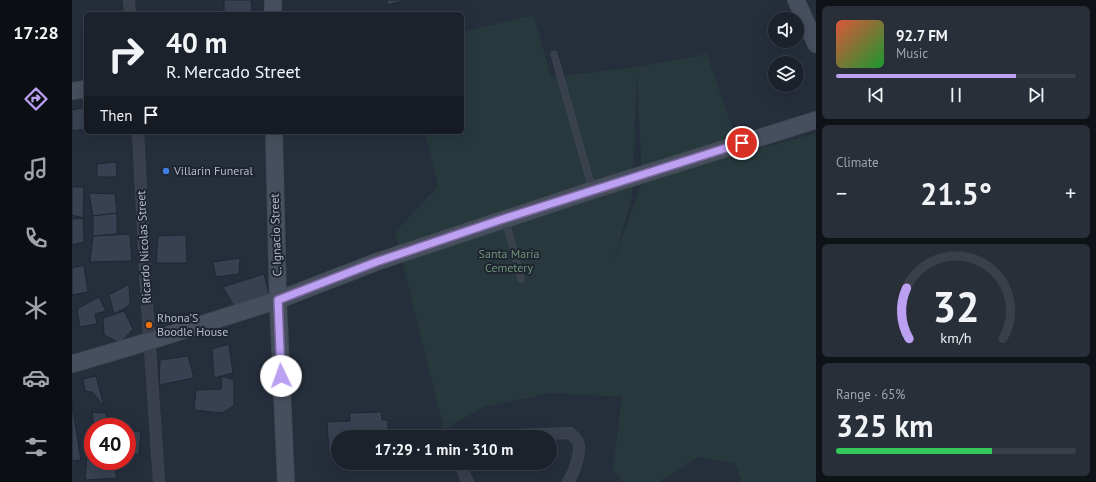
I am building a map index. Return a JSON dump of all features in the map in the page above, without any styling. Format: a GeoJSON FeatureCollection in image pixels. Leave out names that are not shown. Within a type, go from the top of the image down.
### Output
{"type":"FeatureCollection","features":[{"type":"Feature","properties":{"kind":"street"},"geometry":{"type":"LineString","coordinates":[[129,0],[130,12]]}},
{"type":"Feature","properties":{"kind":"street"},"geometry":{"type":"LineString","coordinates":[[273,0],[273,12]]}},
{"type":"Feature","properties":{"kind":"street"},"geometry":{"type":"LineString","coordinates":[[796,0],[816,44]]}},
{"type":"Feature","properties":{"kind":"street"},"geometry":{"type":"LineString","coordinates":[[72,91],[84,89]]}},
{"type":"Feature","properties":{"kind":"street"},"geometry":{"type":"LineString","coordinates":[[72,364],[278,300],[376,262],[503,219],[816,120]]}},
{"type":"Feature","properties":{"kind":"street","name":"Ricardo Nicolas Street"},"geometry":{"type":"LineString","coordinates":[[138,134],[159,482]]}},
{"type":"Feature","properties":{"kind":"street","name":"C. Ignacio Street"},"geometry":{"type":"LineString","coordinates":[[274,134],[278,300],[286,482]]}},
{"type":"Feature","properties":{"kind":"street"},"geometry":{"type":"LineString","coordinates":[[557,434],[570,433],[577,439],[580,449],[572,475],[568,482]]}},
{"type":"Feature","properties":{"kind":"street"},"geometry":{"type":"LineString","coordinates":[[463,470],[468,482]]}},
{"type":"Feature","properties":{"kind":"lane"},"geometry":{"type":"LineString","coordinates":[[554,54],[593,190]]}},
{"type":"Feature","properties":{"kind":"lane"},"geometry":{"type":"LineString","coordinates":[[503,219],[508,229],[522,279]]}},
{"type":"Feature","properties":{"kind":"green space","name":"Santa Maria Cemetery"},"geometry":{"type":"Polygon","coordinates":[[[534,15],[551,77],[637,67],[707,54],[741,154],[816,133],[816,482],[742,482],[735,464],[699,457],[659,482],[623,482],[613,469],[622,397],[551,393],[483,407],[444,430],[395,232],[438,186],[425,134],[464,134],[464,32],[534,15]],[[637,74],[632,198],[614,260],[642,182],[637,74]]]}},
{"type":"Feature","properties":{"kind":"building"},"geometry":{"type":"Polygon","coordinates":[[[224,0],[251,0],[252,12],[224,12],[224,0]]]}},
{"type":"Feature","properties":{"kind":"building"},"geometry":{"type":"Polygon","coordinates":[[[387,0],[405,0],[388,5],[387,0]]]}},
{"type":"Feature","properties":{"kind":"building"},"geometry":{"type":"Polygon","coordinates":[[[84,107],[84,129],[72,131],[72,110],[84,107]]]}},
{"type":"Feature","properties":{"kind":"building"},"geometry":{"type":"Polygon","coordinates":[[[116,162],[117,177],[97,177],[97,164],[116,162]]]}},
{"type":"Feature","properties":{"kind":"building"},"geometry":{"type":"Polygon","coordinates":[[[72,187],[84,187],[83,218],[72,215],[72,187]]]}},
{"type":"Feature","properties":{"kind":"building"},"geometry":{"type":"Polygon","coordinates":[[[89,193],[115,194],[117,213],[93,216],[89,193]]]}},
{"type":"Feature","properties":{"kind":"building"},"geometry":{"type":"Polygon","coordinates":[[[117,213],[117,234],[93,236],[93,216],[117,213]]]}},
{"type":"Feature","properties":{"kind":"building"},"geometry":{"type":"Polygon","coordinates":[[[83,218],[84,242],[72,245],[72,219],[83,218]]]}},
{"type":"Feature","properties":{"kind":"building"},"geometry":{"type":"Polygon","coordinates":[[[130,234],[132,261],[90,262],[93,236],[130,234]]]}},
{"type":"Feature","properties":{"kind":"building"},"geometry":{"type":"Polygon","coordinates":[[[186,235],[187,263],[156,263],[158,236],[186,235]]]}},
{"type":"Feature","properties":{"kind":"building"},"geometry":{"type":"Polygon","coordinates":[[[240,258],[239,274],[216,277],[213,262],[240,258]]]}},
{"type":"Feature","properties":{"kind":"building"},"geometry":{"type":"Polygon","coordinates":[[[84,265],[88,292],[72,295],[72,268],[84,265]]]}},
{"type":"Feature","properties":{"kind":"building"},"geometry":{"type":"Polygon","coordinates":[[[264,274],[269,294],[234,306],[223,287],[264,274]]]}},
{"type":"Feature","properties":{"kind":"building"},"geometry":{"type":"Polygon","coordinates":[[[129,284],[130,305],[114,314],[109,295],[129,284]]]}},
{"type":"Feature","properties":{"kind":"building"},"geometry":{"type":"Polygon","coordinates":[[[99,297],[106,311],[95,314],[97,324],[80,327],[77,309],[99,297]]]}},
{"type":"Feature","properties":{"kind":"building"},"geometry":{"type":"Polygon","coordinates":[[[124,311],[133,329],[120,343],[104,335],[103,318],[124,311]]]}},
{"type":"Feature","properties":{"kind":"building"},"geometry":{"type":"Polygon","coordinates":[[[229,344],[233,373],[214,378],[212,349],[229,344]]]}},
{"type":"Feature","properties":{"kind":"building"},"geometry":{"type":"Polygon","coordinates":[[[188,356],[194,378],[159,385],[160,360],[188,356]]]}},
{"type":"Feature","properties":{"kind":"building"},"geometry":{"type":"Polygon","coordinates":[[[96,376],[104,406],[92,392],[85,391],[83,379],[96,376]]]}},
{"type":"Feature","properties":{"kind":"building"},"geometry":{"type":"Polygon","coordinates":[[[222,376],[234,380],[234,406],[222,413],[194,410],[196,390],[221,389],[222,376]]]}},
{"type":"Feature","properties":{"kind":"building"},"geometry":{"type":"Polygon","coordinates":[[[72,404],[81,460],[73,461],[72,460],[72,404]]]}},
{"type":"Feature","properties":{"kind":"building"},"geometry":{"type":"Polygon","coordinates":[[[92,412],[106,413],[107,418],[93,418],[92,412]]]}},
{"type":"Feature","properties":{"kind":"building"},"geometry":{"type":"Polygon","coordinates":[[[381,412],[382,420],[388,420],[388,430],[331,430],[331,454],[329,454],[327,422],[350,421],[350,413],[381,412]]]}},
{"type":"Feature","properties":{"kind":"building"},"geometry":{"type":"Polygon","coordinates":[[[136,431],[141,431],[139,454],[136,454],[136,431]]]}},
{"type":"Feature","properties":{"kind":"building"},"geometry":{"type":"Polygon","coordinates":[[[86,470],[115,470],[117,478],[85,480],[86,470]]]}},
{"type":"Feature","properties":{"kind":"place","name":"Villarin Funeral"},"geometry":{"type":"Point","coordinates":[166,171]}},
{"type":"Feature","properties":{"kind":"place","name":"Rhona’S Boodle House"},"geometry":{"type":"Point","coordinates":[149,325]}},
{"type":"Feature","properties":{"kind":"route"},"geometry":{"type":"LineString","coordinates":[[281,376],[278,300],[376,262],[503,219],[742,143]]}}]}
